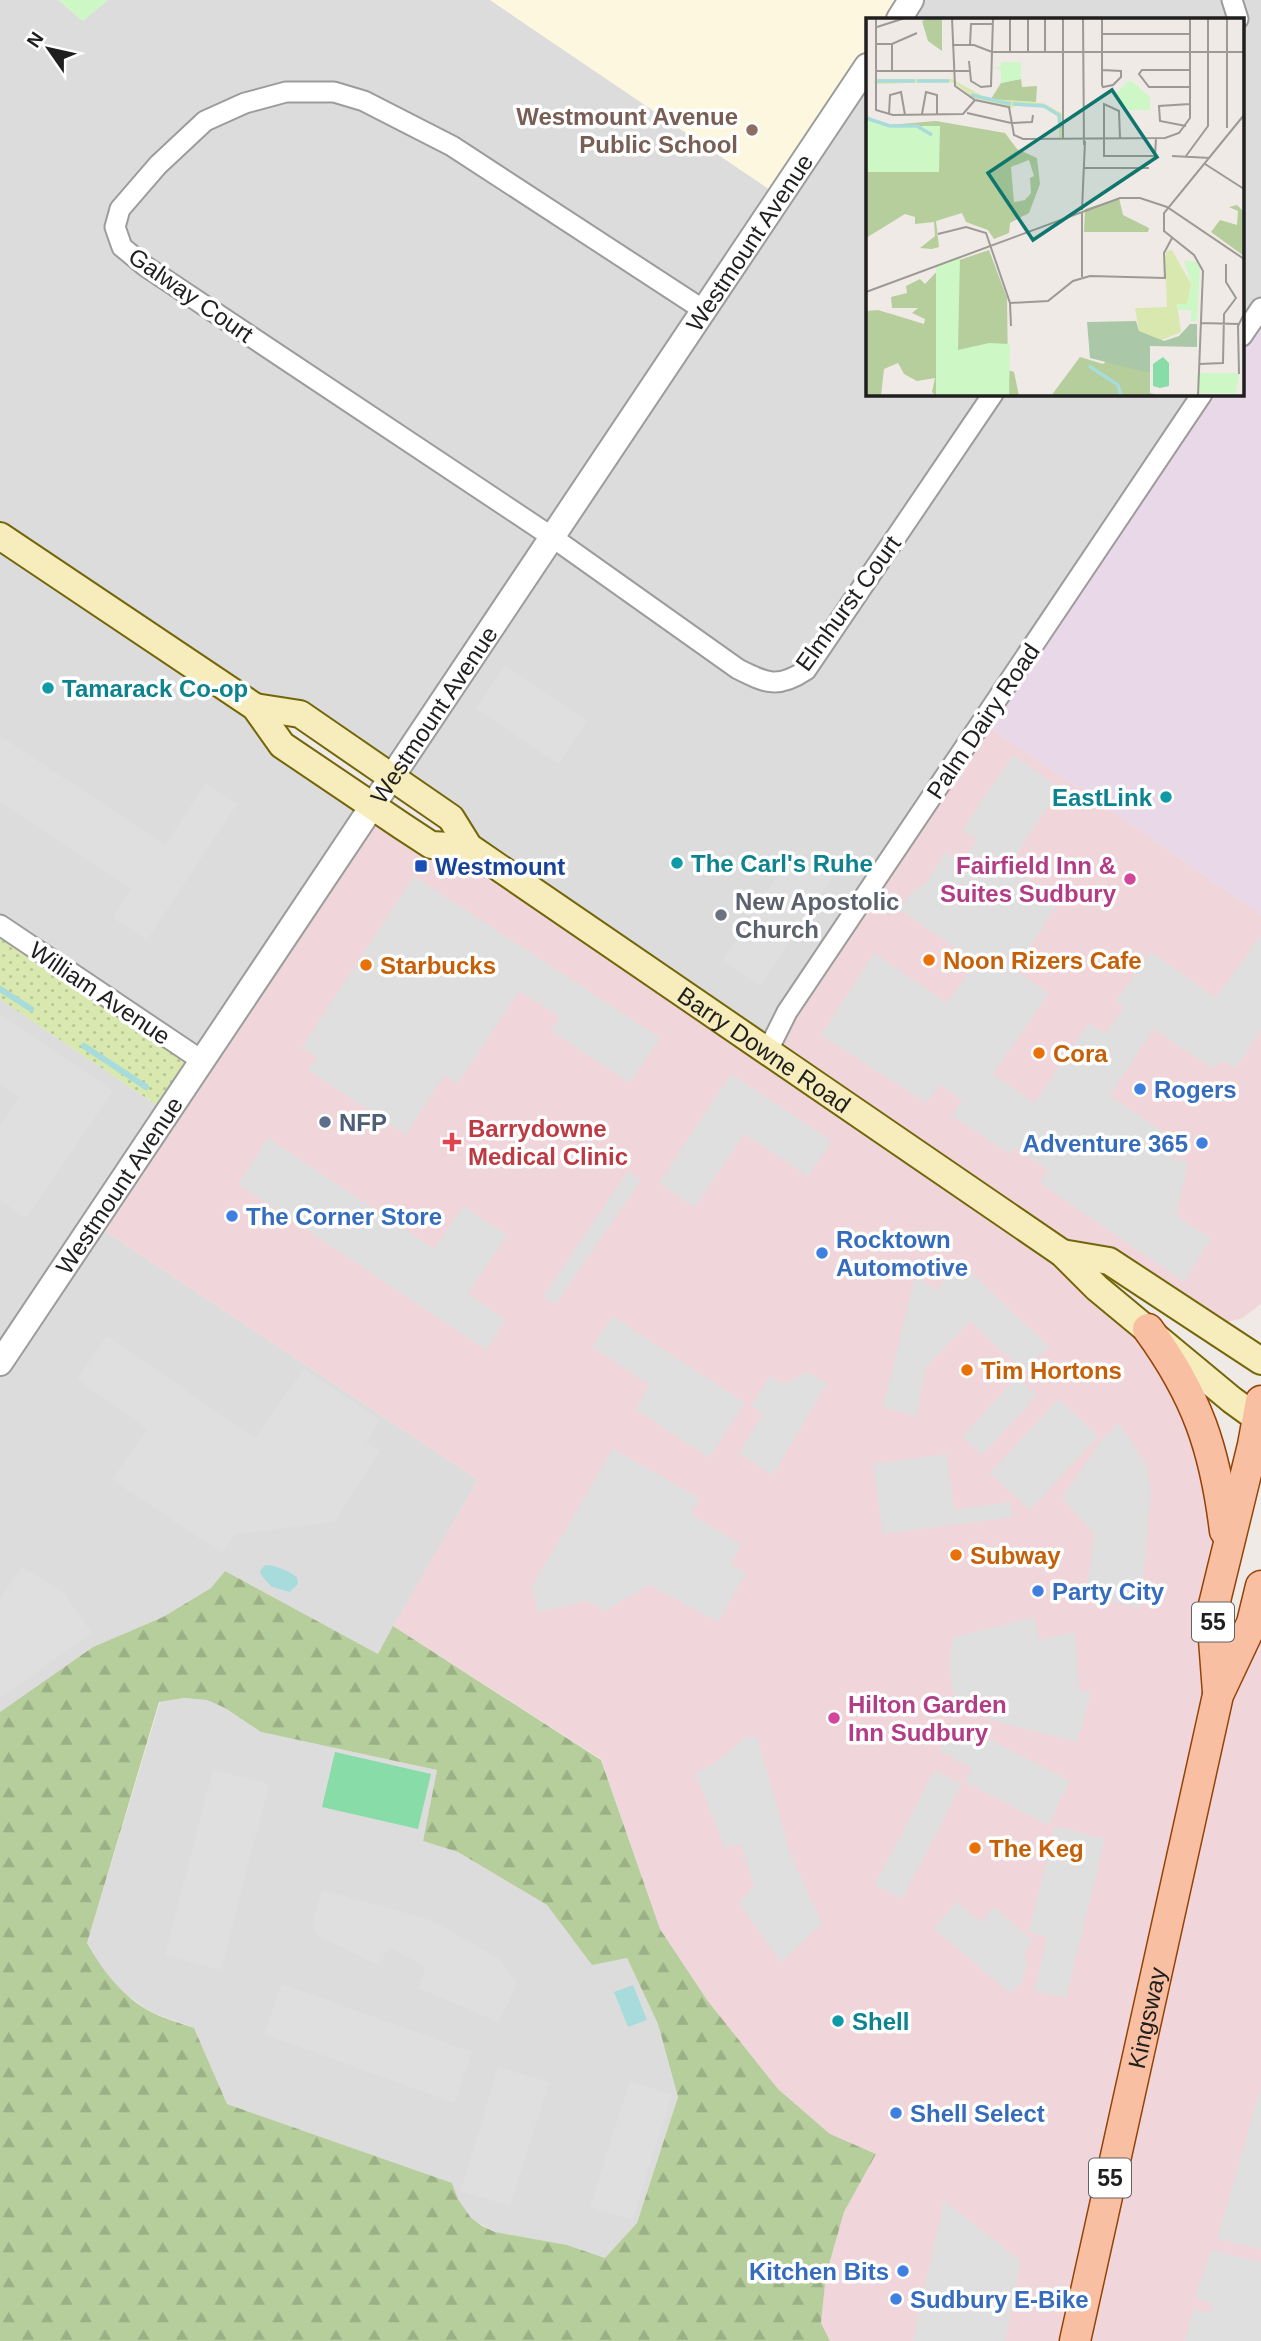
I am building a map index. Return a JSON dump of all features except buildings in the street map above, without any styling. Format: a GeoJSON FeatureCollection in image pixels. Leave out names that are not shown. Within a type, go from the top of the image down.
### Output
{"type":"FeatureCollection","features":[{"type":"Feature","properties":{"kind":"main road","name":"Barry Downe Road"},"geometry":{"type":"LineString","coordinates":[[0,536],[255,707],[282,746],[372,806],[431,845],[469,847]]}},
{"type":"Feature","properties":{"kind":"main road","name":"Barry Downe Road"},"geometry":{"type":"LineString","coordinates":[[255,707],[300,714],[451,818],[469,847],[1062,1253],[1097,1288],[1232,1400],[1260,1414]]}},
{"type":"Feature","properties":{"kind":"main road","name":"Barry Downe Road"},"geometry":{"type":"LineString","coordinates":[[1062,1253],[1109,1261],[1261,1361]]}},
{"type":"Feature","properties":{"kind":"main road"},"geometry":{"type":"LineString","coordinates":[[1148,1329],[1182,1379],[1202,1423],[1215,1464],[1228,1550]]}},
{"type":"Feature","properties":{"kind":"main road","name":"Kingsway"},"geometry":{"type":"LineString","coordinates":[[1218,1695],[1212,1613],[1260,1414]]}},
{"type":"Feature","properties":{"kind":"main road","name":"Kingsway"},"geometry":{"type":"LineString","coordinates":[[1075,2341],[1218,1695],[1252,1623],[1261,1586]]}},
{"type":"Feature","properties":{"kind":"street"},"geometry":{"type":"LineString","coordinates":[[899,18],[911,0]]}},
{"type":"Feature","properties":{"kind":"street"},"geometry":{"type":"LineString","coordinates":[[1232,0],[1238,18]]}},
{"type":"Feature","properties":{"kind":"street","name":"Westmount Avenue"},"geometry":{"type":"LineString","coordinates":[[0,1363],[866,68]]}},
{"type":"Feature","properties":{"kind":"street","name":"Galway Court"},"geometry":{"type":"LineString","coordinates":[[552,537],[145,266],[122,247],[115,227],[120,209],[158,165],[205,121],[245,103],[286,92],[334,92],[376,107],[452,146],[705,311]]}},
{"type":"Feature","properties":{"kind":"street"},"geometry":{"type":"LineString","coordinates":[[1244,333],[1261,308]]}},
{"type":"Feature","properties":{"kind":"street","name":"Elmhurst Court"},"geometry":{"type":"LineString","coordinates":[[552,537],[738,669],[762,681],[776,683],[791,680],[806,670],[992,396]]}},
{"type":"Feature","properties":{"kind":"street","name":"Palm Dairy Road"},"geometry":{"type":"LineString","coordinates":[[768,1052],[787,1013],[1201,396]]}},
{"type":"Feature","properties":{"kind":"street","name":"William Avenue"},"geometry":{"type":"LineString","coordinates":[[0,925],[201,1060]]}},
{"type":"Feature","properties":{"kind":"shaded area"},"geometry":{"type":"Polygon","coordinates":[[[0,0],[58,0],[83,21],[108,0],[490,0],[779,196],[866,65],[866,396],[1201,396],[761,1049],[300,712],[256,707],[372,808],[202,1063],[0,927],[0,0]]]}},
{"type":"Feature","properties":{"kind":"shaded area","name":"Westmount Avenue Public School"},"geometry":{"type":"Polygon","coordinates":[[[490,0],[909,0],[897,18],[866,18],[866,65],[779,196],[490,0]]]}},
{"type":"Feature","properties":{"kind":"shaded area"},"geometry":{"type":"Polygon","coordinates":[[[909,0],[1261,0],[1261,307],[1244,332],[1244,18],[897,18],[909,0]]]}},
{"type":"Feature","properties":{"kind":"shaded area"},"geometry":{"type":"Polygon","coordinates":[[[1261,307],[1261,914],[981,721],[1201,396],[1244,396],[1244,332],[1261,307]]]}},
{"type":"Feature","properties":{"kind":"shaded area"},"geometry":{"type":"Polygon","coordinates":[[[505,665],[587,721],[558,764],[476,709],[505,665]]]}},
{"type":"Feature","properties":{"kind":"shaded area"},"geometry":{"type":"Polygon","coordinates":[[[981,721],[1261,914],[1261,1304],[1243,1318],[1223,1323],[1110,1259],[1061,1254],[1148,1329],[1215,1464],[1218,1694],[1261,1594],[1261,2341],[830,2341],[821,2323],[826,2275],[844,2212],[876,2154],[830,2134],[778,2089],[707,2000],[660,1929],[601,1759],[393,1626],[478,1480],[94,1224],[372,808],[469,847],[761,1049],[981,721]]]}},
{"type":"Feature","properties":{"kind":"shaded area"},"geometry":{"type":"Polygon","coordinates":[[[0,736],[165,845],[206,783],[237,804],[147,940],[113,918],[131,889],[0,802],[0,736]]]}},
{"type":"Feature","properties":{"kind":"shaded area"},"geometry":{"type":"Polygon","coordinates":[[[1013,755],[1060,788],[1009,866],[1059,901],[1015,971],[1049,993],[993,1074],[1034,1103],[1089,1023],[1105,1034],[1124,1007],[1115,1002],[1151,952],[1216,998],[1261,935],[1261,1030],[1236,1068],[1221,1060],[1214,1069],[1153,1029],[1110,1096],[1180,1143],[1172,1159],[1188,1161],[1176,1216],[1211,1238],[1184,1282],[1040,1183],[1048,1170],[1014,1147],[1010,1154],[952,1116],[962,1100],[940,1084],[926,1103],[821,1035],[874,953],[947,1003],[976,962],[899,909],[913,891],[926,883],[946,852],[962,863],[977,840],[962,830],[1013,755]]]}},
{"type":"Feature","properties":{"kind":"shaded area"},"geometry":{"type":"Polygon","coordinates":[[[794,851],[833,877],[760,986],[722,961],[794,851]]]}},
{"type":"Feature","properties":{"kind":"shaded area"},"geometry":{"type":"Polygon","coordinates":[[[414,876],[660,1038],[630,1083],[551,1031],[560,1017],[519,991],[458,1084],[444,1075],[406,1135],[308,1070],[317,1057],[302,1047],[414,876]]]}},
{"type":"Feature","properties":{"kind":"shaded area"},"geometry":{"type":"Polygon","coordinates":[[[0,999],[168,1113],[94,1224],[478,1480],[378,1654],[225,1571],[211,1588],[163,1617],[93,1647],[0,1712],[0,999]]]}},
{"type":"Feature","properties":{"kind":"shaded area"},"geometry":{"type":"Polygon","coordinates":[[[0,1014],[113,1091],[26,1218],[0,1200],[0,1126],[19,1097],[0,1083],[0,1014]]]}},
{"type":"Feature","properties":{"kind":"shaded area"},"geometry":{"type":"Polygon","coordinates":[[[731,1074],[832,1141],[808,1176],[744,1134],[695,1207],[659,1183],[731,1074]]]}},
{"type":"Feature","properties":{"kind":"shaded area"},"geometry":{"type":"Polygon","coordinates":[[[268,1138],[434,1249],[463,1206],[507,1235],[468,1294],[506,1320],[486,1350],[238,1184],[268,1138]]]}},
{"type":"Feature","properties":{"kind":"shaded area"},"geometry":{"type":"Polygon","coordinates":[[[628,1171],[641,1180],[555,1305],[543,1296],[628,1171]]]}},
{"type":"Feature","properties":{"kind":"shaded area"},"geometry":{"type":"Polygon","coordinates":[[[959,1261],[1049,1347],[1024,1372],[970,1321],[925,1368],[917,1416],[883,1408],[915,1276],[936,1290],[959,1261]]]}},
{"type":"Feature","properties":{"kind":"shaded area"},"geometry":{"type":"Polygon","coordinates":[[[612,1316],[745,1403],[709,1458],[635,1409],[650,1385],[592,1347],[612,1316]]]}},
{"type":"Feature","properties":{"kind":"shaded area"},"geometry":{"type":"Polygon","coordinates":[[[107,1336],[255,1438],[304,1369],[380,1420],[366,1442],[380,1451],[334,1522],[235,1534],[222,1553],[112,1480],[147,1429],[77,1379],[107,1336]]]}},
{"type":"Feature","properties":{"kind":"shaded area"},"geometry":{"type":"Polygon","coordinates":[[[807,1372],[827,1383],[773,1475],[739,1453],[763,1414],[751,1406],[770,1376],[783,1384],[807,1372]]]}},
{"type":"Feature","properties":{"kind":"shaded area"},"geometry":{"type":"Polygon","coordinates":[[[1017,1377],[1037,1395],[982,1455],[962,1437],[1017,1377]]]}},
{"type":"Feature","properties":{"kind":"shaded area"},"geometry":{"type":"Polygon","coordinates":[[[1059,1399],[1098,1436],[1030,1510],[990,1473],[1059,1399]]]}},
{"type":"Feature","properties":{"kind":"shaded area"},"geometry":{"type":"Polygon","coordinates":[[[1119,1423],[1147,1465],[1151,1493],[1140,1608],[1086,1595],[1094,1534],[1062,1498],[1102,1439],[1119,1423]]]}},
{"type":"Feature","properties":{"kind":"shaded area"},"geometry":{"type":"Polygon","coordinates":[[[613,1449],[699,1498],[691,1514],[741,1545],[730,1564],[746,1573],[718,1622],[649,1585],[604,1611],[587,1601],[538,1612],[532,1586],[613,1449]]]}},
{"type":"Feature","properties":{"kind":"shaded area"},"geometry":{"type":"Polygon","coordinates":[[[947,1454],[954,1510],[1011,1502],[1013,1517],[883,1534],[873,1464],[947,1454]]]}},
{"type":"Feature","properties":{"kind":"shaded area"},"geometry":{"type":"Polygon","coordinates":[[[22,1567],[63,1592],[92,1633],[0,1698],[0,1599],[22,1567]]]}},
{"type":"Feature","properties":{"kind":"shaded area"},"geometry":{"type":"Polygon","coordinates":[[[1034,1617],[1039,1640],[1075,1632],[1079,1689],[1091,1693],[1077,1742],[1001,1723],[963,1709],[953,1691],[949,1663],[953,1637],[1034,1617]]]}},
{"type":"Feature","properties":{"kind":"shaded area"},"geometry":{"type":"Polygon","coordinates":[[[184,1698],[207,1700],[225,1708],[261,1732],[437,1770],[423,1841],[458,1852],[547,1905],[592,1964],[627,1958],[658,2024],[678,2097],[637,2223],[605,2258],[567,2245],[495,2232],[471,2219],[458,2199],[452,2183],[227,2104],[194,2028],[151,2012],[120,1990],[98,1962],[87,1943],[160,1702],[184,1698]]]}},
{"type":"Feature","properties":{"kind":"shaded area"},"geometry":{"type":"Polygon","coordinates":[[[954,1721],[1070,1781],[1048,1825],[965,1782],[972,1768],[939,1751],[954,1721]]]}},
{"type":"Feature","properties":{"kind":"shaded area"},"geometry":{"type":"Polygon","coordinates":[[[757,1736],[790,1853],[822,1923],[781,1963],[739,1903],[754,1886],[741,1844],[725,1848],[695,1773],[715,1763],[743,1739],[757,1736]]]}},
{"type":"Feature","properties":{"kind":"shaded area"},"geometry":{"type":"Polygon","coordinates":[[[213,1770],[269,1784],[221,1970],[165,1955],[213,1770]]]}},
{"type":"Feature","properties":{"kind":"shaded area"},"geometry":{"type":"Polygon","coordinates":[[[934,1770],[962,1784],[902,1899],[875,1885],[934,1770]]]}},
{"type":"Feature","properties":{"kind":"shaded area"},"geometry":{"type":"Polygon","coordinates":[[[1055,1826],[1105,1839],[1066,1998],[1034,1991],[1047,1937],[1029,1932],[1055,1826]]]}},
{"type":"Feature","properties":{"kind":"shaded area"},"geometry":{"type":"Polygon","coordinates":[[[322,1890],[431,1920],[499,1959],[517,1983],[499,2022],[418,1988],[426,1967],[389,1947],[379,1965],[318,1936],[312,1923],[322,1890]]]}},
{"type":"Feature","properties":{"kind":"shaded area"},"geometry":{"type":"Polygon","coordinates":[[[956,1902],[981,1922],[994,1907],[1033,1941],[1023,1955],[1028,1962],[1022,1982],[1010,1993],[934,1929],[956,1902]]]}},
{"type":"Feature","properties":{"kind":"shaded area"},"geometry":{"type":"Polygon","coordinates":[[[282,1984],[472,2052],[454,2103],[264,2034],[282,1984]]]}},
{"type":"Feature","properties":{"kind":"shaded area"},"geometry":{"type":"Polygon","coordinates":[[[498,2067],[549,2082],[510,2206],[461,2191],[498,2067]]]}},
{"type":"Feature","properties":{"kind":"shaded area"},"geometry":{"type":"Polygon","coordinates":[[[630,2081],[672,2095],[632,2220],[590,2207],[630,2081]]]}},
{"type":"Feature","properties":{"kind":"shaded area"},"geometry":{"type":"Polygon","coordinates":[[[1261,2087],[1261,2249],[1217,2239],[1261,2087]]]}},
{"type":"Feature","properties":{"kind":"shaded area"},"geometry":{"type":"Polygon","coordinates":[[[944,2201],[1021,2261],[1005,2341],[913,2341],[944,2201]]]}},
{"type":"Feature","properties":{"kind":"shaded area"},"geometry":{"type":"Polygon","coordinates":[[[1211,2250],[1261,2262],[1261,2341],[1185,2341],[1194,2309],[1210,2313],[1212,2304],[1195,2297],[1211,2250]]]}},
{"type":"Feature","properties":{"kind":"green space"},"geometry":{"type":"Polygon","coordinates":[[[58,0],[108,0],[83,21],[58,0]]]}},
{"type":"Feature","properties":{"kind":"green space"},"geometry":{"type":"Polygon","coordinates":[[[0,927],[202,1063],[168,1113],[0,999],[0,927]]]}},
{"type":"Feature","properties":{"kind":"green space"},"geometry":{"type":"Polygon","coordinates":[[[225,1571],[378,1654],[393,1626],[601,1760],[660,1929],[707,2000],[778,2089],[830,2134],[876,2154],[844,2212],[826,2275],[821,2323],[830,2341],[0,2341],[0,1712],[93,1647],[163,1617],[211,1588],[225,1571]],[[184,1698],[159,1702],[87,1943],[99,1963],[122,1991],[141,2006],[162,2017],[194,2028],[227,2104],[452,2183],[458,2199],[471,2218],[495,2232],[567,2245],[605,2258],[637,2223],[678,2097],[658,2024],[627,1958],[592,1965],[547,1905],[458,1852],[423,1841],[437,1770],[261,1732],[225,1708],[207,1700],[184,1698]]]}},
{"type":"Feature","properties":{"kind":"green space"},"geometry":{"type":"Polygon","coordinates":[[[335,1752],[431,1774],[418,1829],[322,1807],[335,1752]]]}},
{"type":"Feature","properties":{"kind":"water"},"geometry":{"type":"Polygon","coordinates":[[[265,1565],[278,1567],[297,1577],[298,1584],[290,1592],[272,1587],[261,1575],[260,1571],[265,1565]]]}},
{"type":"Feature","properties":{"kind":"water"},"geometry":{"type":"Polygon","coordinates":[[[633,1985],[647,2020],[628,2027],[614,1992],[633,1985]]]}},
{"type":"Feature","properties":{"kind":"waterway"},"geometry":{"type":"LineString","coordinates":[[0,989],[31,1009]]}},
{"type":"Feature","properties":{"kind":"waterway"},"geometry":{"type":"LineString","coordinates":[[84,1046],[146,1087]]}},
{"type":"Feature","properties":{"kind":"place","name":"Westmount Avenue Public School"},"geometry":{"type":"Point","coordinates":[752,130]}},
{"type":"Feature","properties":{"kind":"place","name":"Tamarack Co-op"},"geometry":{"type":"Point","coordinates":[48,688]}},
{"type":"Feature","properties":{"kind":"place","name":"EastLink"},"geometry":{"type":"Point","coordinates":[1166,797]}},
{"type":"Feature","properties":{"kind":"place","name":"The Carl's Ruhe"},"geometry":{"type":"Point","coordinates":[677,863]}},
{"type":"Feature","properties":{"kind":"place","name":"Westmount"},"geometry":{"type":"Point","coordinates":[421,866]}},
{"type":"Feature","properties":{"kind":"place","name":"Fairfield Inn & Suites Sudbury"},"geometry":{"type":"Point","coordinates":[1130,879]}},
{"type":"Feature","properties":{"kind":"place","name":"New Apostolic Church"},"geometry":{"type":"Point","coordinates":[721,915]}},
{"type":"Feature","properties":{"kind":"place","name":"Noon Rizers Cafe"},"geometry":{"type":"Point","coordinates":[929,960]}},
{"type":"Feature","properties":{"kind":"place","name":"Starbucks"},"geometry":{"type":"Point","coordinates":[366,965]}},
{"type":"Feature","properties":{"kind":"place","name":"Cora"},"geometry":{"type":"Point","coordinates":[1039,1053]}},
{"type":"Feature","properties":{"kind":"place","name":"Rogers"},"geometry":{"type":"Point","coordinates":[1140,1089]}},
{"type":"Feature","properties":{"kind":"place","name":"NFP"},"geometry":{"type":"Point","coordinates":[325,1122]}},
{"type":"Feature","properties":{"kind":"place","name":"Barrydowne Medical Clinic"},"geometry":{"type":"Point","coordinates":[452,1142]}},
{"type":"Feature","properties":{"kind":"place","name":"Adventure 365"},"geometry":{"type":"Point","coordinates":[1202,1143]}},
{"type":"Feature","properties":{"kind":"place","name":"The Corner Store"},"geometry":{"type":"Point","coordinates":[232,1216]}},
{"type":"Feature","properties":{"kind":"place","name":"Rocktown Automotive"},"geometry":{"type":"Point","coordinates":[822,1253]}},
{"type":"Feature","properties":{"kind":"place","name":"Tim Hortons"},"geometry":{"type":"Point","coordinates":[967,1370]}},
{"type":"Feature","properties":{"kind":"place","name":"Subway"},"geometry":{"type":"Point","coordinates":[956,1555]}},
{"type":"Feature","properties":{"kind":"place","name":"Party City"},"geometry":{"type":"Point","coordinates":[1038,1591]}},
{"type":"Feature","properties":{"kind":"place","name":"Hilton Garden Inn Sudbury"},"geometry":{"type":"Point","coordinates":[834,1718]}},
{"type":"Feature","properties":{"kind":"place","name":"The Keg"},"geometry":{"type":"Point","coordinates":[975,1848]}},
{"type":"Feature","properties":{"kind":"place","name":"Shell"},"geometry":{"type":"Point","coordinates":[838,2021]}},
{"type":"Feature","properties":{"kind":"place","name":"Shell Select"},"geometry":{"type":"Point","coordinates":[896,2113]}},
{"type":"Feature","properties":{"kind":"place","name":"Kitchen Bits"},"geometry":{"type":"Point","coordinates":[903,2271]}},
{"type":"Feature","properties":{"kind":"place","name":"Sudbury E-Bike"},"geometry":{"type":"Point","coordinates":[896,2299]}}]}
